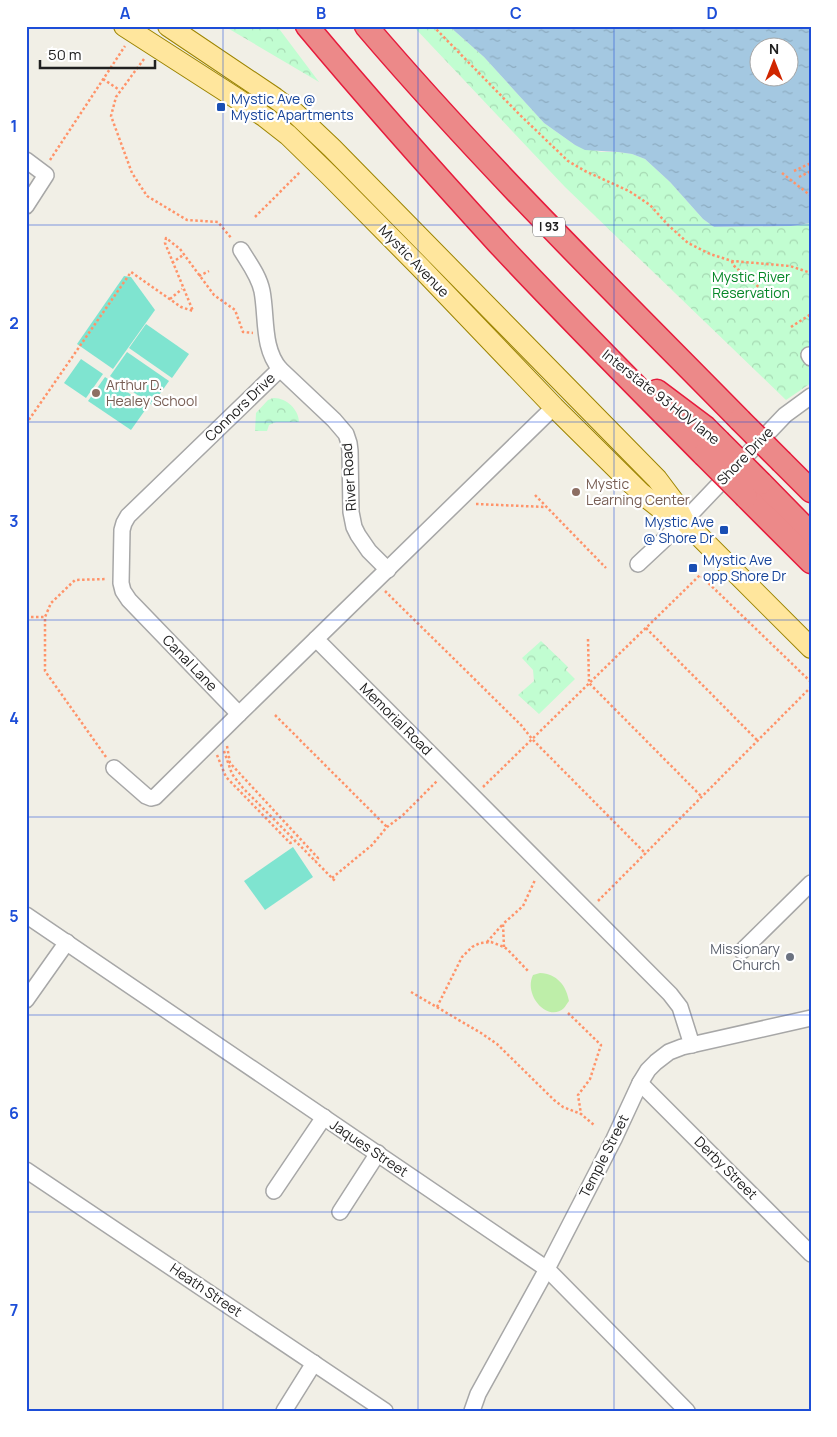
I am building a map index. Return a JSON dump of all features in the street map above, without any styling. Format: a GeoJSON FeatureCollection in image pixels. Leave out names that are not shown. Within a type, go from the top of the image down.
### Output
{"type":"FeatureCollection","features":[{"type":"Feature","properties":{"kind":"highway"},"geometry":{"type":"LineString","coordinates":[[307,26],[460,201],[596,346],[712,448],[753,490],[811,562]]}},
{"type":"Feature","properties":{"kind":"highway","name":"I 93"},"geometry":{"type":"LineString","coordinates":[[366,26],[510,186],[811,491]]}},
{"type":"Feature","properties":{"kind":"highway"},"geometry":{"type":"LineString","coordinates":[[753,490],[811,534]]}},
{"type":"Feature","properties":{"kind":"main road","name":"Mystic Avenue"},"geometry":{"type":"LineString","coordinates":[[168,26],[275,98],[295,113],[332,148],[658,479],[675,503],[684,520],[811,648]]}},
{"type":"Feature","properties":{"kind":"main road","name":"Mystic Avenue"},"geometry":{"type":"LineString","coordinates":[[129,30],[246,104],[288,135],[420,267],[554,407],[642,494],[664,510],[684,520]]}},
{"type":"Feature","properties":{"kind":"street"},"geometry":{"type":"LineString","coordinates":[[26,160],[44,174],[26,206]]}},
{"type":"Feature","properties":{"kind":"street","name":"Connors Drive"},"geometry":{"type":"LineString","coordinates":[[131,513],[280,369],[269,350],[262,289],[241,250]]}},
{"type":"Feature","properties":{"kind":"street","name":"River Road"},"geometry":{"type":"LineString","coordinates":[[280,369],[334,420],[346,434],[350,451],[351,512],[354,527],[369,551],[388,570]]}},
{"type":"Feature","properties":{"kind":"street","name":"Shore Drive"},"geometry":{"type":"LineString","coordinates":[[638,564],[684,520],[781,419],[808,403]]}},
{"type":"Feature","properties":{"kind":"street"},"geometry":{"type":"LineString","coordinates":[[114,768],[145,795],[153,798],[157,795],[220,738],[239,714],[554,407]]}},
{"type":"Feature","properties":{"kind":"street","name":"Canal Lane"},"geometry":{"type":"LineString","coordinates":[[131,513],[122,530],[121,579],[123,590],[129,600],[239,714]]}},
{"type":"Feature","properties":{"kind":"street","name":"Memorial Road"},"geometry":{"type":"LineString","coordinates":[[316,639],[670,994],[680,1007],[692,1045]]}},
{"type":"Feature","properties":{"kind":"street"},"geometry":{"type":"LineString","coordinates":[[742,951],[811,883]]}},
{"type":"Feature","properties":{"kind":"street","name":"Jaques Street"},"geometry":{"type":"LineString","coordinates":[[26,914],[547,1269],[687,1411]]}},
{"type":"Feature","properties":{"kind":"street"},"geometry":{"type":"LineString","coordinates":[[26,1000],[67,942]]}},
{"type":"Feature","properties":{"kind":"street","name":"Temple Street"},"geometry":{"type":"LineString","coordinates":[[472,1411],[478,1394],[547,1269],[648,1070],[663,1057],[676,1050],[811,1018]]}},
{"type":"Feature","properties":{"kind":"street","name":"Derby Street"},"geometry":{"type":"LineString","coordinates":[[640,1083],[811,1254]]}},
{"type":"Feature","properties":{"kind":"street"},"geometry":{"type":"LineString","coordinates":[[274,1191],[324,1117]]}},
{"type":"Feature","properties":{"kind":"street"},"geometry":{"type":"LineString","coordinates":[[340,1212],[378,1153]]}},
{"type":"Feature","properties":{"kind":"street","name":"Heath Street"},"geometry":{"type":"LineString","coordinates":[[26,1170],[385,1411]]}},
{"type":"Feature","properties":{"kind":"street"},"geometry":{"type":"LineString","coordinates":[[284,1411],[314,1363]]}},
{"type":"Feature","properties":{"kind":"street","name":"Temple Street"},"geometry":{"type":"LineString","coordinates":[[462,1411],[478,1394]]}},
{"type":"Feature","properties":{"kind":"path"},"geometry":{"type":"LineString","coordinates":[[434,26],[520,116],[568,161],[629,191],[650,205],[688,243],[710,254],[732,261],[790,266],[811,273]]}},
{"type":"Feature","properties":{"kind":"path"},"geometry":{"type":"LineString","coordinates":[[44,174],[103,79],[129,30]]}},
{"type":"Feature","properties":{"kind":"path"},"geometry":{"type":"LineString","coordinates":[[148,54],[116,97],[111,116],[132,174],[147,196],[187,220],[218,222],[241,250]]}},
{"type":"Feature","properties":{"kind":"path"},"geometry":{"type":"LineString","coordinates":[[103,79],[118,89]]}},
{"type":"Feature","properties":{"kind":"path"},"geometry":{"type":"LineString","coordinates":[[794,171],[811,163]]}},
{"type":"Feature","properties":{"kind":"path"},"geometry":{"type":"LineString","coordinates":[[255,217],[302,170]]}},
{"type":"Feature","properties":{"kind":"path"},"geometry":{"type":"LineString","coordinates":[[799,176],[811,171]]}},
{"type":"Feature","properties":{"kind":"path"},"geometry":{"type":"LineString","coordinates":[[782,174],[811,196]]}},
{"type":"Feature","properties":{"kind":"path"},"geometry":{"type":"LineString","coordinates":[[26,424],[131,272],[181,307],[193,311],[172,263],[165,243],[166,238],[180,249],[214,294],[235,310],[243,332],[250,334]]}},
{"type":"Feature","properties":{"kind":"path"},"geometry":{"type":"LineString","coordinates":[[172,263],[184,254]]}},
{"type":"Feature","properties":{"kind":"path"},"geometry":{"type":"LineString","coordinates":[[732,261],[733,265],[775,301]]}},
{"type":"Feature","properties":{"kind":"path"},"geometry":{"type":"LineString","coordinates":[[199,276],[209,271]]}},
{"type":"Feature","properties":{"kind":"path"},"geometry":{"type":"LineString","coordinates":[[170,299],[183,288]]}},
{"type":"Feature","properties":{"kind":"path"},"geometry":{"type":"LineString","coordinates":[[791,327],[811,314]]}},
{"type":"Feature","properties":{"kind":"path"},"geometry":{"type":"LineString","coordinates":[[535,495],[606,568]]}},
{"type":"Feature","properties":{"kind":"path"},"geometry":{"type":"LineString","coordinates":[[472,505],[546,507]]}},
{"type":"Feature","properties":{"kind":"path"},"geometry":{"type":"LineString","coordinates":[[482,788],[700,575],[811,682]]}},
{"type":"Feature","properties":{"kind":"path"},"geometry":{"type":"LineString","coordinates":[[114,768],[45,671],[44,617],[51,603],[75,580],[121,579]]}},
{"type":"Feature","properties":{"kind":"path"},"geometry":{"type":"LineString","coordinates":[[384,590],[521,725],[532,739],[646,854]]}},
{"type":"Feature","properties":{"kind":"path"},"geometry":{"type":"LineString","coordinates":[[26,618],[44,617]]}},
{"type":"Feature","properties":{"kind":"path"},"geometry":{"type":"LineString","coordinates":[[646,628],[758,741]]}},
{"type":"Feature","properties":{"kind":"path"},"geometry":{"type":"LineString","coordinates":[[588,639],[589,684],[702,797]]}},
{"type":"Feature","properties":{"kind":"path"},"geometry":{"type":"LineString","coordinates":[[596,903],[811,687]]}},
{"type":"Feature","properties":{"kind":"path"},"geometry":{"type":"LineString","coordinates":[[276,715],[387,827]]}},
{"type":"Feature","properties":{"kind":"path"},"geometry":{"type":"LineString","coordinates":[[220,738],[217,755],[226,777],[290,843],[295,840]]}},
{"type":"Feature","properties":{"kind":"path"},"geometry":{"type":"LineString","coordinates":[[220,738],[232,774],[243,788],[335,881]]}},
{"type":"Feature","properties":{"kind":"path"},"geometry":{"type":"LineString","coordinates":[[220,738],[230,763],[318,858],[315,861]]}},
{"type":"Feature","properties":{"kind":"path"},"geometry":{"type":"LineString","coordinates":[[332,878],[372,845],[387,827],[403,815],[438,780]]}},
{"type":"Feature","properties":{"kind":"path"},"geometry":{"type":"LineString","coordinates":[[486,943],[522,906],[536,878]]}},
{"type":"Feature","properties":{"kind":"path"},"geometry":{"type":"LineString","coordinates":[[503,924],[504,947]]}},
{"type":"Feature","properties":{"kind":"path"},"geometry":{"type":"LineString","coordinates":[[437,1007],[462,957],[472,946],[491,942],[504,947],[529,972]]}},
{"type":"Feature","properties":{"kind":"path"},"geometry":{"type":"LineString","coordinates":[[411,992],[497,1044],[554,1100],[563,1107],[581,1114],[594,1125]]}},
{"type":"Feature","properties":{"kind":"path"},"geometry":{"type":"LineString","coordinates":[[568,1013],[601,1045],[590,1079],[578,1095],[581,1114]]}},
{"type":"Feature","properties":{"kind":"green space"},"geometry":{"type":"Polygon","coordinates":[[[224,26],[277,26],[319,82],[224,26]]]}},
{"type":"Feature","properties":{"kind":"green space","name":"Mystic River Reservation"},"geometry":{"type":"Polygon","coordinates":[[[413,26],[449,26],[484,57],[544,123],[575,145],[601,152],[632,154],[645,159],[670,182],[703,219],[714,227],[791,226],[811,223],[811,383],[786,400],[565,187],[413,26]]]}},
{"type":"Feature","properties":{"kind":"green space"},"geometry":{"type":"Polygon","coordinates":[[[273,398],[282,399],[294,408],[299,422],[276,422],[269,425],[267,431],[255,431],[256,413],[268,400],[273,398]]]}},
{"type":"Feature","properties":{"kind":"green space"},"geometry":{"type":"Polygon","coordinates":[[[541,641],[568,667],[566,670],[575,679],[539,714],[518,695],[534,681],[533,670],[522,658],[541,641]]]}},
{"type":"Feature","properties":{"kind":"green space"},"geometry":{"type":"Polygon","coordinates":[[[540,973],[556,978],[566,990],[569,1001],[558,1012],[551,1012],[545,1009],[534,998],[531,991],[531,983],[533,975],[540,973]]]}},
{"type":"Feature","properties":{"kind":"shaded area"},"geometry":{"type":"Polygon","coordinates":[[[124,276],[131,277],[155,310],[113,369],[77,344],[124,276]]]}},
{"type":"Feature","properties":{"kind":"shaded area"},"geometry":{"type":"Polygon","coordinates":[[[146,324],[189,354],[172,378],[129,348],[146,324]]]}},
{"type":"Feature","properties":{"kind":"shaded area"},"geometry":{"type":"Polygon","coordinates":[[[127,352],[169,381],[152,405],[110,376],[127,352]]]}},
{"type":"Feature","properties":{"kind":"shaded area"},"geometry":{"type":"Polygon","coordinates":[[[81,359],[103,374],[86,398],[64,383],[81,359]]]}},
{"type":"Feature","properties":{"kind":"shaded area"},"geometry":{"type":"Polygon","coordinates":[[[105,377],[148,406],[131,430],[88,401],[105,377]]]}},
{"type":"Feature","properties":{"kind":"shaded area"},"geometry":{"type":"Polygon","coordinates":[[[293,847],[313,877],[265,910],[244,881],[293,847]]]}},
{"type":"Feature","properties":{"kind":"water"},"geometry":{"type":"Polygon","coordinates":[[[449,26],[811,26],[811,223],[791,226],[714,227],[703,219],[670,182],[645,159],[632,154],[585,150],[544,123],[484,57],[449,26]]]}},
{"type":"Feature","properties":{"kind":"place","name":"Mystic Ave @ Mystic Apartments"},"geometry":{"type":"Point","coordinates":[221,107]}},
{"type":"Feature","properties":{"kind":"place","name":"Arthur D. Healey School"},"geometry":{"type":"Point","coordinates":[96,393]}},
{"type":"Feature","properties":{"kind":"place","name":"Mystic Learning Center"},"geometry":{"type":"Point","coordinates":[576,492]}},
{"type":"Feature","properties":{"kind":"place","name":"Mystic Ave @ Shore Dr"},"geometry":{"type":"Point","coordinates":[724,530]}},
{"type":"Feature","properties":{"kind":"place","name":"Mystic Ave opp Shore Dr"},"geometry":{"type":"Point","coordinates":[693,568]}},
{"type":"Feature","properties":{"kind":"place","name":"Missionary Church"},"geometry":{"type":"Point","coordinates":[790,957]}}]}
